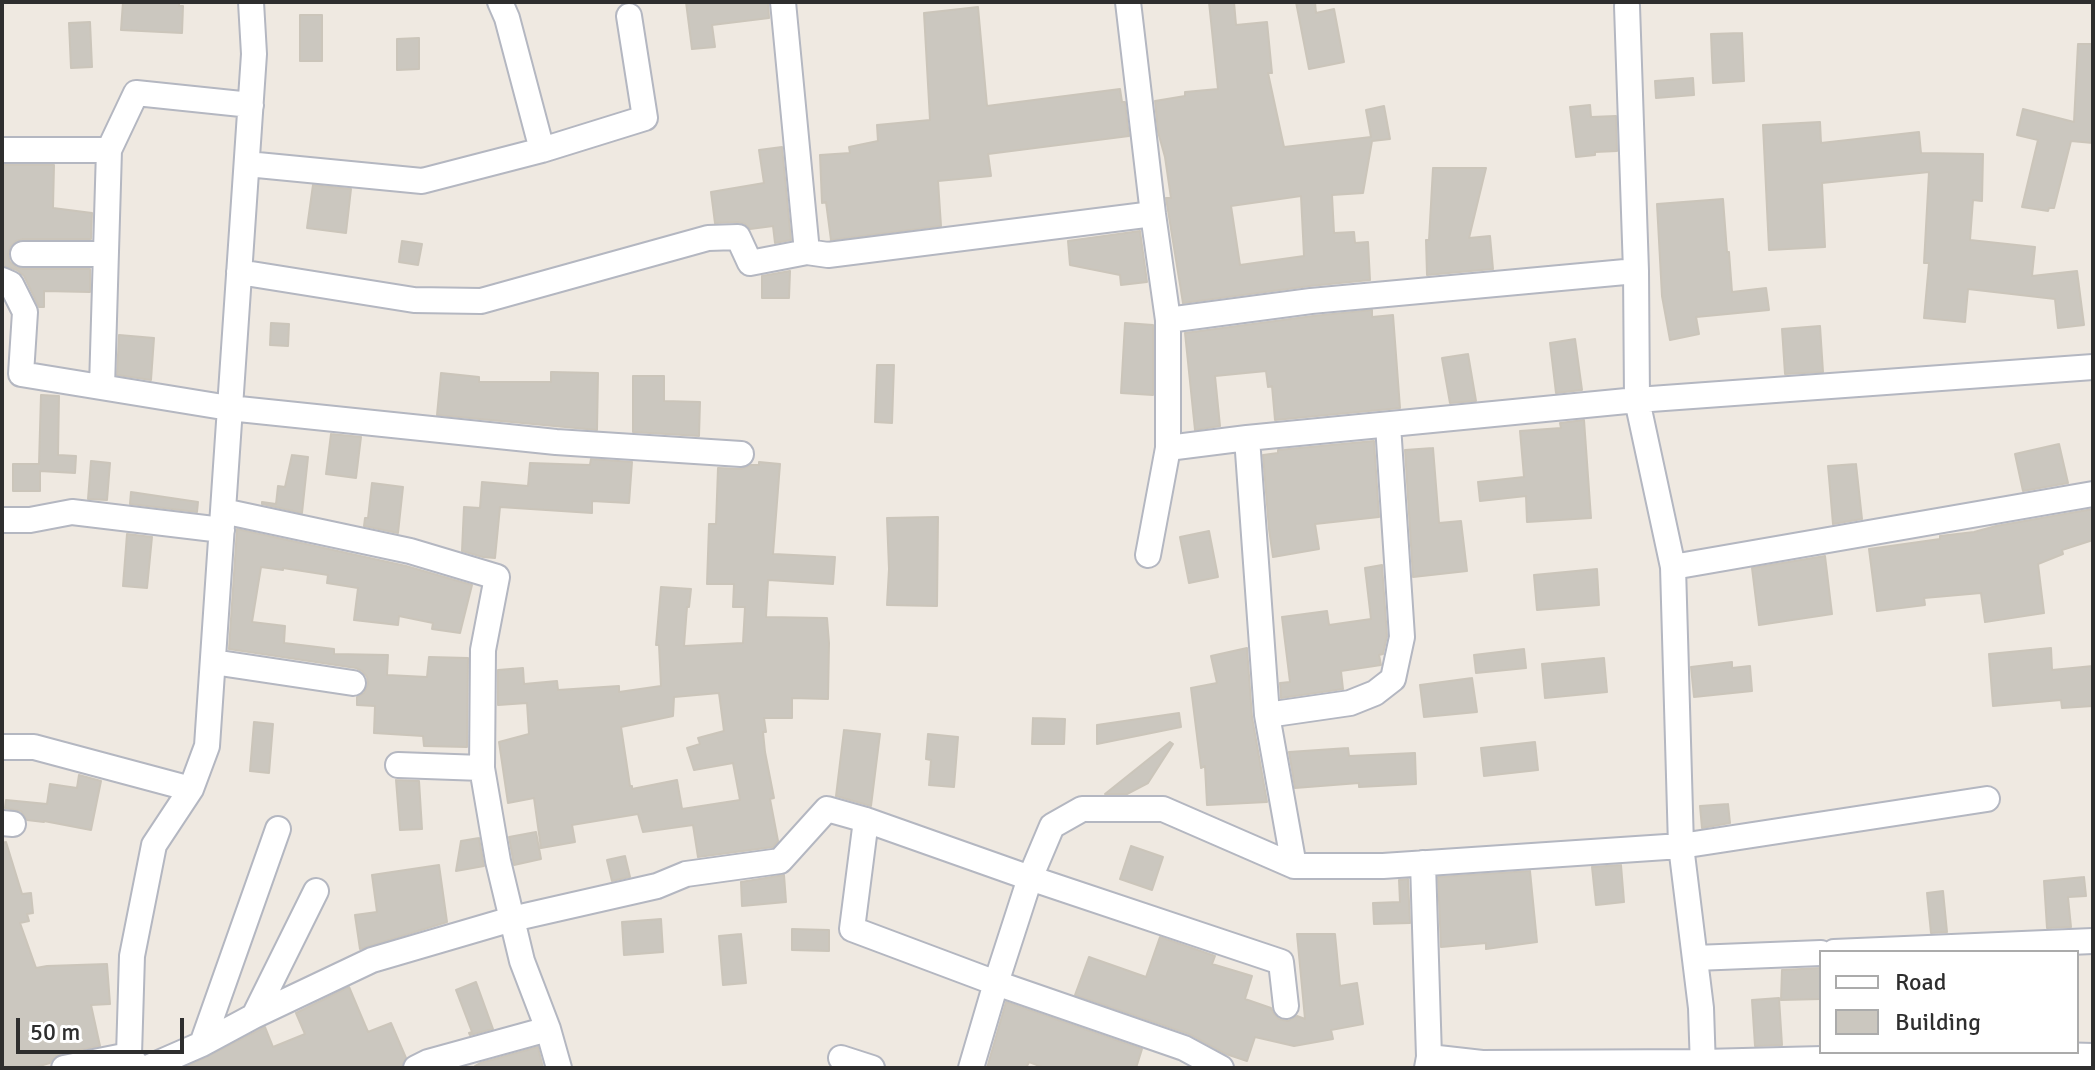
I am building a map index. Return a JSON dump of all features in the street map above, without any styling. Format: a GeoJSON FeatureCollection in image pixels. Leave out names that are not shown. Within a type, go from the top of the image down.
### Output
{"type":"FeatureCollection","features":[{"type":"Feature","properties":{"kind":"street"},"geometry":{"type":"LineString","coordinates":[[139,1064],[132,956],[154,845],[191,789],[207,746],[251,105],[254,54],[251,2]]}},
{"type":"Feature","properties":{"kind":"street"},"geometry":{"type":"LineString","coordinates":[[500,2],[542,150]]}},
{"type":"Feature","properties":{"kind":"street"},"geometry":{"type":"LineString","coordinates":[[783,2],[807,252]]}},
{"type":"Feature","properties":{"kind":"street"},"geometry":{"type":"LineString","coordinates":[[1128,2],[1168,320],[1168,448],[1148,555]]}},
{"type":"Feature","properties":{"kind":"street"},"geometry":{"type":"LineString","coordinates":[[1627,6],[1637,400],[1673,567],[1681,846],[1701,1008],[1703,1065]]}},
{"type":"Feature","properties":{"kind":"street"},"geometry":{"type":"LineString","coordinates":[[247,164],[422,181],[542,150],[645,118],[629,16]]}},
{"type":"Feature","properties":{"kind":"street"},"geometry":{"type":"LineString","coordinates":[[102,387],[109,150],[136,93],[251,105]]}},
{"type":"Feature","properties":{"kind":"street"},"geometry":{"type":"LineString","coordinates":[[2,150],[109,150]]}},
{"type":"Feature","properties":{"kind":"street"},"geometry":{"type":"LineString","coordinates":[[239,272],[414,300],[481,301],[708,238],[738,237],[750,263],[807,252],[828,255],[1153,214]]}},
{"type":"Feature","properties":{"kind":"street"},"geometry":{"type":"LineString","coordinates":[[23,254],[105,254]]}},
{"type":"Feature","properties":{"kind":"street"},"geometry":{"type":"LineString","coordinates":[[1168,320],[1311,301],[1636,271]]}},
{"type":"Feature","properties":{"kind":"street"},"geometry":{"type":"LineString","coordinates":[[2,280],[11,284],[25,312],[21,374],[229,408],[556,442],[741,454]]}},
{"type":"Feature","properties":{"kind":"street"},"geometry":{"type":"LineString","coordinates":[[1168,448],[1637,400],[2093,367]]}},
{"type":"Feature","properties":{"kind":"street"},"geometry":{"type":"LineString","coordinates":[[1267,715],[1350,703],[1375,693],[1393,679],[1402,637],[1388,425]]}},
{"type":"Feature","properties":{"kind":"street"},"geometry":{"type":"LineString","coordinates":[[1247,438],[1267,715],[1294,866]]}},
{"type":"Feature","properties":{"kind":"street"},"geometry":{"type":"LineString","coordinates":[[1673,567],[2093,494]]}},
{"type":"Feature","properties":{"kind":"street"},"geometry":{"type":"LineString","coordinates":[[2,520],[30,520],[72,512],[222,521],[410,551],[497,577],[483,650],[482,768],[498,861],[522,961],[559,1068]]}},
{"type":"Feature","properties":{"kind":"street"},"geometry":{"type":"LineString","coordinates":[[213,662],[353,683]]}},
{"type":"Feature","properties":{"kind":"street"},"geometry":{"type":"LineString","coordinates":[[2,747],[34,747],[191,789]]}},
{"type":"Feature","properties":{"kind":"street"},"geometry":{"type":"LineString","coordinates":[[398,765],[482,768]]}},
{"type":"Feature","properties":{"kind":"street"},"geometry":{"type":"LineString","coordinates":[[971,1068],[1030,878],[1052,826],[1082,809],[1163,809],[1294,866],[1383,866],[1681,846],[1987,799]]}},
{"type":"Feature","properties":{"kind":"street"},"geometry":{"type":"LineString","coordinates":[[64,1068],[139,1064],[202,1044],[372,960],[512,919],[657,886],[686,874],[780,861],[827,809],[1281,962],[1286,1006]]}},
{"type":"Feature","properties":{"kind":"street"},"geometry":{"type":"LineString","coordinates":[[866,820],[852,929],[1184,1048],[1221,1068]]}},
{"type":"Feature","properties":{"kind":"street"},"geometry":{"type":"LineString","coordinates":[[202,1044],[278,829]]}},
{"type":"Feature","properties":{"kind":"street"},"geometry":{"type":"LineString","coordinates":[[1423,863],[1428,1063],[1703,1065],[2008,1054],[2093,1056]]}},
{"type":"Feature","properties":{"kind":"street"},"geometry":{"type":"LineString","coordinates":[[254,1016],[316,891]]}},
{"type":"Feature","properties":{"kind":"street"},"geometry":{"type":"LineString","coordinates":[[1881,950],[2093,941]]}},
{"type":"Feature","properties":{"kind":"street"},"geometry":{"type":"LineString","coordinates":[[1695,958],[1819,953]]}},
{"type":"Feature","properties":{"kind":"street"},"geometry":{"type":"LineString","coordinates":[[416,1068],[548,1029]]}},
{"type":"Feature","properties":{"kind":"street"},"geometry":{"type":"LineString","coordinates":[[841,1058],[872,1068]]}},
{"type":"Feature","properties":{"kind":"building"},"geometry":{"type":"Polygon","coordinates":[[[123,2],[179,2],[179,6],[183,6],[182,33],[121,30],[123,2]]]}},
{"type":"Feature","properties":{"kind":"building"},"geometry":{"type":"Polygon","coordinates":[[[686,2],[768,2],[769,18],[712,25],[715,47],[692,49],[686,2]]]}},
{"type":"Feature","properties":{"kind":"building"},"geometry":{"type":"Polygon","coordinates":[[[1209,2],[1234,2],[1236,25],[1267,22],[1272,73],[1268,73],[1284,147],[1371,137],[1366,110],[1384,106],[1390,139],[1372,141],[1363,193],[1332,195],[1334,233],[1354,232],[1355,243],[1368,242],[1370,280],[1183,303],[1166,198],[1171,198],[1155,101],[1185,96],[1185,92],[1218,89],[1209,2]],[[1301,196],[1231,206],[1240,265],[1304,256],[1301,196]]]}},
{"type":"Feature","properties":{"kind":"building"},"geometry":{"type":"Polygon","coordinates":[[[1296,2],[1315,2],[1316,13],[1334,9],[1344,62],[1309,69],[1296,2]]]}},
{"type":"Feature","properties":{"kind":"building"},"geometry":{"type":"Polygon","coordinates":[[[978,7],[987,106],[1120,89],[1122,102],[1125,102],[1129,136],[988,154],[991,176],[938,181],[941,226],[831,240],[826,202],[822,203],[820,155],[850,153],[849,147],[878,141],[877,125],[930,120],[924,13],[978,7]]]}},
{"type":"Feature","properties":{"kind":"building"},"geometry":{"type":"Polygon","coordinates":[[[300,15],[322,15],[322,61],[300,61],[300,15]]]}},
{"type":"Feature","properties":{"kind":"building"},"geometry":{"type":"Polygon","coordinates":[[[90,22],[92,67],[71,68],[69,23],[90,22]]]}},
{"type":"Feature","properties":{"kind":"building"},"geometry":{"type":"Polygon","coordinates":[[[1742,33],[1744,81],[1713,83],[1711,34],[1742,33]]]}},
{"type":"Feature","properties":{"kind":"building"},"geometry":{"type":"Polygon","coordinates":[[[419,38],[419,69],[397,70],[397,39],[419,38]]]}},
{"type":"Feature","properties":{"kind":"building"},"geometry":{"type":"Polygon","coordinates":[[[2078,44],[2093,44],[2093,143],[2071,141],[2054,208],[2048,211],[2022,207],[2038,140],[2017,135],[2023,109],[2074,122],[2078,44]]]}},
{"type":"Feature","properties":{"kind":"building"},"geometry":{"type":"Polygon","coordinates":[[[1693,78],[1694,95],[1656,98],[1655,81],[1693,78]]]}},
{"type":"Feature","properties":{"kind":"building"},"geometry":{"type":"Polygon","coordinates":[[[1590,105],[1591,117],[1616,116],[1617,151],[1576,157],[1570,107],[1590,105]]]}},
{"type":"Feature","properties":{"kind":"building"},"geometry":{"type":"Polygon","coordinates":[[[1820,122],[1821,143],[1919,132],[1921,153],[1983,154],[1982,201],[1973,200],[1970,240],[2035,247],[2032,276],[2077,271],[2084,325],[2058,328],[2055,299],[1968,289],[1965,322],[1924,318],[1929,263],[1924,263],[1929,172],[1822,183],[1825,247],[1769,250],[1763,125],[1820,122]]]}},
{"type":"Feature","properties":{"kind":"building"},"geometry":{"type":"Polygon","coordinates":[[[782,147],[791,240],[775,243],[773,226],[750,229],[738,222],[715,223],[711,192],[764,183],[759,150],[782,147]]]}},
{"type":"Feature","properties":{"kind":"building"},"geometry":{"type":"Polygon","coordinates":[[[2,165],[54,165],[53,208],[92,213],[91,239],[23,239],[10,247],[10,262],[23,269],[90,269],[90,292],[44,291],[44,307],[39,307],[24,276],[4,266],[2,165]]]}},
{"type":"Feature","properties":{"kind":"building"},"geometry":{"type":"Polygon","coordinates":[[[1433,168],[1486,168],[1469,238],[1490,236],[1493,269],[1427,275],[1426,240],[1429,240],[1433,168]]]}},
{"type":"Feature","properties":{"kind":"building"},"geometry":{"type":"Polygon","coordinates":[[[313,185],[351,189],[346,233],[307,228],[313,185]]]}},
{"type":"Feature","properties":{"kind":"building"},"geometry":{"type":"Polygon","coordinates":[[[1723,199],[1732,292],[1766,288],[1769,310],[1696,317],[1699,334],[1670,340],[1662,296],[1657,204],[1723,199]]]}},
{"type":"Feature","properties":{"kind":"building"},"geometry":{"type":"Polygon","coordinates":[[[1140,231],[1147,282],[1121,285],[1120,275],[1070,265],[1068,241],[1140,231]]]}},
{"type":"Feature","properties":{"kind":"building"},"geometry":{"type":"Polygon","coordinates":[[[402,241],[422,244],[418,265],[399,262],[402,241]]]}},
{"type":"Feature","properties":{"kind":"building"},"geometry":{"type":"Polygon","coordinates":[[[790,271],[789,298],[762,298],[762,276],[790,271]]]}},
{"type":"Feature","properties":{"kind":"building"},"geometry":{"type":"Polygon","coordinates":[[[1372,310],[1372,317],[1393,315],[1400,408],[1275,420],[1272,386],[1268,387],[1266,371],[1215,376],[1220,426],[1195,430],[1185,333],[1372,310]]]}},
{"type":"Feature","properties":{"kind":"building"},"geometry":{"type":"Polygon","coordinates":[[[271,323],[289,324],[288,346],[270,345],[271,323]]]}},
{"type":"Feature","properties":{"kind":"building"},"geometry":{"type":"Polygon","coordinates":[[[1125,323],[1153,325],[1153,395],[1121,393],[1125,323]]]}},
{"type":"Feature","properties":{"kind":"building"},"geometry":{"type":"Polygon","coordinates":[[[1820,326],[1823,372],[1785,374],[1782,329],[1820,326]]]}},
{"type":"Feature","properties":{"kind":"building"},"geometry":{"type":"Polygon","coordinates":[[[119,335],[154,338],[151,380],[117,375],[119,335]]]}},
{"type":"Feature","properties":{"kind":"building"},"geometry":{"type":"Polygon","coordinates":[[[1575,339],[1582,390],[1556,393],[1550,343],[1575,339]]]}},
{"type":"Feature","properties":{"kind":"building"},"geometry":{"type":"Polygon","coordinates":[[[1468,354],[1476,401],[1450,403],[1442,358],[1468,354]]]}},
{"type":"Feature","properties":{"kind":"building"},"geometry":{"type":"Polygon","coordinates":[[[877,365],[894,365],[892,423],[875,422],[877,365]]]}},
{"type":"Feature","properties":{"kind":"building"},"geometry":{"type":"Polygon","coordinates":[[[551,372],[598,373],[597,430],[437,415],[441,373],[479,377],[479,382],[551,382],[551,372]]]}},
{"type":"Feature","properties":{"kind":"building"},"geometry":{"type":"Polygon","coordinates":[[[633,376],[664,376],[664,401],[700,402],[699,436],[633,432],[633,376]]]}},
{"type":"Feature","properties":{"kind":"building"},"geometry":{"type":"Polygon","coordinates":[[[41,395],[59,396],[58,455],[76,456],[75,473],[40,471],[40,491],[13,491],[13,464],[39,464],[41,395]]]}},
{"type":"Feature","properties":{"kind":"building"},"geometry":{"type":"Polygon","coordinates":[[[1584,420],[1591,518],[1527,522],[1526,496],[1480,501],[1478,482],[1524,477],[1520,431],[1561,428],[1560,423],[1584,420]]]}},
{"type":"Feature","properties":{"kind":"building"},"geometry":{"type":"Polygon","coordinates":[[[331,434],[361,437],[356,478],[326,474],[331,434]]]}},
{"type":"Feature","properties":{"kind":"building"},"geometry":{"type":"Polygon","coordinates":[[[1374,441],[1379,517],[1315,524],[1319,549],[1273,557],[1263,455],[1278,453],[1278,450],[1374,441]]]}},
{"type":"Feature","properties":{"kind":"building"},"geometry":{"type":"Polygon","coordinates":[[[2059,444],[2068,483],[2023,491],[2015,454],[2059,444]]]}},
{"type":"Feature","properties":{"kind":"building"},"geometry":{"type":"Polygon","coordinates":[[[1433,448],[1439,523],[1461,521],[1467,571],[1413,577],[1405,450],[1433,448]]]}},
{"type":"Feature","properties":{"kind":"building"},"geometry":{"type":"Polygon","coordinates":[[[292,455],[308,457],[302,513],[262,504],[276,504],[278,486],[285,487],[292,455]]]}},
{"type":"Feature","properties":{"kind":"building"},"geometry":{"type":"Polygon","coordinates":[[[591,459],[632,462],[629,503],[592,501],[592,513],[500,507],[495,558],[462,551],[464,507],[480,508],[482,482],[528,486],[530,463],[590,465],[591,459]]]}},
{"type":"Feature","properties":{"kind":"building"},"geometry":{"type":"Polygon","coordinates":[[[91,461],[110,463],[107,500],[88,499],[91,461]]]}},
{"type":"Feature","properties":{"kind":"building"},"geometry":{"type":"Polygon","coordinates":[[[759,462],[780,464],[773,554],[835,557],[833,584],[768,580],[766,617],[827,618],[829,643],[828,699],[792,698],[792,718],[764,718],[765,752],[774,798],[770,799],[778,841],[773,847],[698,857],[693,825],[643,832],[638,814],[572,825],[575,842],[541,848],[534,798],[508,803],[499,742],[529,734],[527,703],[498,705],[498,670],[523,668],[524,684],[557,681],[558,690],[619,686],[619,692],[661,686],[659,645],[656,645],[661,587],[691,589],[684,646],[743,643],[745,607],[733,607],[734,584],[707,584],[709,524],[716,524],[718,468],[741,469],[759,465],[759,462]],[[719,693],[674,697],[673,716],[621,727],[630,786],[632,789],[677,780],[682,809],[740,800],[733,763],[694,770],[687,748],[700,744],[698,738],[724,731],[719,693]]]}},
{"type":"Feature","properties":{"kind":"building"},"geometry":{"type":"Polygon","coordinates":[[[1856,464],[1862,519],[1833,524],[1828,466],[1856,464]]]}},
{"type":"Feature","properties":{"kind":"building"},"geometry":{"type":"Polygon","coordinates":[[[372,483],[403,487],[398,533],[364,526],[365,518],[368,518],[372,483]]]}},
{"type":"Feature","properties":{"kind":"building"},"geometry":{"type":"Polygon","coordinates":[[[131,492],[198,502],[197,512],[130,504],[131,492]]]}},
{"type":"Feature","properties":{"kind":"building"},"geometry":{"type":"Polygon","coordinates":[[[2093,509],[2093,540],[2062,550],[2063,554],[2038,564],[2044,613],[1985,622],[1981,593],[1924,598],[1925,605],[1877,611],[1869,549],[1940,539],[1940,536],[2093,509]]]}},
{"type":"Feature","properties":{"kind":"building"},"geometry":{"type":"Polygon","coordinates":[[[938,517],[937,606],[887,605],[887,518],[938,517]]]}},
{"type":"Feature","properties":{"kind":"building"},"geometry":{"type":"Polygon","coordinates":[[[237,529],[406,566],[472,585],[460,633],[432,629],[433,623],[399,616],[398,625],[354,620],[358,588],[327,583],[328,575],[261,567],[252,622],[285,626],[284,643],[334,649],[334,654],[388,655],[387,675],[427,677],[429,657],[468,658],[467,747],[424,746],[423,736],[374,733],[375,706],[357,705],[357,697],[364,693],[368,684],[367,677],[356,668],[229,649],[237,529]]]}},
{"type":"Feature","properties":{"kind":"building"},"geometry":{"type":"Polygon","coordinates":[[[1209,531],[1218,577],[1189,583],[1180,537],[1209,531]]]}},
{"type":"Feature","properties":{"kind":"building"},"geometry":{"type":"Polygon","coordinates":[[[127,534],[152,537],[147,588],[123,586],[127,534]]]}},
{"type":"Feature","properties":{"kind":"building"},"geometry":{"type":"Polygon","coordinates":[[[1825,556],[1832,614],[1759,625],[1752,568],[1825,556]]]}},
{"type":"Feature","properties":{"kind":"building"},"geometry":{"type":"Polygon","coordinates":[[[1382,565],[1387,636],[1383,654],[1379,655],[1381,665],[1341,671],[1343,689],[1281,698],[1280,683],[1290,682],[1282,617],[1327,611],[1329,625],[1371,619],[1365,568],[1382,565]]]}},
{"type":"Feature","properties":{"kind":"building"},"geometry":{"type":"Polygon","coordinates":[[[1597,569],[1599,605],[1537,610],[1534,575],[1597,569]]]}},
{"type":"Feature","properties":{"kind":"building"},"geometry":{"type":"Polygon","coordinates":[[[1247,648],[1252,717],[1267,802],[1207,805],[1205,766],[1201,768],[1191,688],[1217,683],[1211,656],[1247,648]]]}},
{"type":"Feature","properties":{"kind":"building"},"geometry":{"type":"Polygon","coordinates":[[[2051,648],[2052,670],[2093,666],[2093,706],[2062,708],[2061,700],[1993,706],[1989,654],[2051,648]]]}},
{"type":"Feature","properties":{"kind":"building"},"geometry":{"type":"Polygon","coordinates":[[[1524,649],[1526,668],[1476,673],[1474,655],[1524,649]]]}},
{"type":"Feature","properties":{"kind":"building"},"geometry":{"type":"Polygon","coordinates":[[[1604,658],[1607,692],[1545,698],[1542,664],[1604,658]]]}},
{"type":"Feature","properties":{"kind":"building"},"geometry":{"type":"Polygon","coordinates":[[[1732,662],[1732,668],[1750,666],[1752,691],[1694,697],[1691,667],[1732,662]]]}},
{"type":"Feature","properties":{"kind":"building"},"geometry":{"type":"Polygon","coordinates":[[[1472,678],[1477,712],[1424,717],[1420,685],[1472,678]]]}},
{"type":"Feature","properties":{"kind":"building"},"geometry":{"type":"Polygon","coordinates":[[[1179,713],[1181,727],[1097,744],[1097,725],[1179,713]]]}},
{"type":"Feature","properties":{"kind":"building"},"geometry":{"type":"Polygon","coordinates":[[[1033,718],[1065,719],[1064,744],[1032,744],[1033,718]]]}},
{"type":"Feature","properties":{"kind":"building"},"geometry":{"type":"Polygon","coordinates":[[[254,722],[273,724],[269,773],[250,771],[254,722]]]}},
{"type":"Feature","properties":{"kind":"building"},"geometry":{"type":"Polygon","coordinates":[[[844,730],[880,734],[871,806],[836,796],[844,730]]]}},
{"type":"Feature","properties":{"kind":"building"},"geometry":{"type":"Polygon","coordinates":[[[928,734],[958,737],[954,787],[929,785],[931,760],[926,759],[928,734]]]}},
{"type":"Feature","properties":{"kind":"building"},"geometry":{"type":"Polygon","coordinates":[[[1170,742],[1173,744],[1148,783],[1127,794],[1105,794],[1170,742]]]}},
{"type":"Feature","properties":{"kind":"building"},"geometry":{"type":"Polygon","coordinates":[[[1535,742],[1538,770],[1484,776],[1481,748],[1535,742]]]}},
{"type":"Feature","properties":{"kind":"building"},"geometry":{"type":"Polygon","coordinates":[[[1348,748],[1349,756],[1415,753],[1416,784],[1359,787],[1359,783],[1295,788],[1289,752],[1348,748]]]}},
{"type":"Feature","properties":{"kind":"building"},"geometry":{"type":"Polygon","coordinates":[[[79,775],[101,781],[91,830],[27,820],[21,811],[5,808],[6,800],[47,804],[50,784],[77,788],[79,775]]]}},
{"type":"Feature","properties":{"kind":"building"},"geometry":{"type":"Polygon","coordinates":[[[396,780],[419,781],[422,829],[400,830],[396,780]]]}},
{"type":"Feature","properties":{"kind":"building"},"geometry":{"type":"Polygon","coordinates":[[[1728,804],[1730,823],[1702,828],[1700,806],[1728,804]]]}},
{"type":"Feature","properties":{"kind":"building"},"geometry":{"type":"Polygon","coordinates":[[[536,832],[541,859],[514,865],[509,837],[536,832]]]}},
{"type":"Feature","properties":{"kind":"building"},"geometry":{"type":"Polygon","coordinates":[[[479,838],[484,866],[456,871],[461,841],[479,838]]]}},
{"type":"Feature","properties":{"kind":"building"},"geometry":{"type":"Polygon","coordinates":[[[6,842],[22,894],[31,893],[33,913],[27,914],[29,921],[20,923],[36,968],[107,964],[110,1004],[91,1005],[100,1046],[60,1054],[50,1063],[32,1068],[2,1068],[2,843],[6,842]]]}},
{"type":"Feature","properties":{"kind":"building"},"geometry":{"type":"Polygon","coordinates":[[[1131,846],[1163,857],[1152,890],[1120,879],[1131,846]]]}},
{"type":"Feature","properties":{"kind":"building"},"geometry":{"type":"Polygon","coordinates":[[[625,856],[630,877],[612,881],[607,860],[625,856]]]}},
{"type":"Feature","properties":{"kind":"building"},"geometry":{"type":"Polygon","coordinates":[[[439,865],[447,922],[360,949],[355,915],[377,912],[372,875],[439,865]]]}},
{"type":"Feature","properties":{"kind":"building"},"geometry":{"type":"Polygon","coordinates":[[[1621,865],[1624,902],[1596,905],[1592,867],[1621,865]]]}},
{"type":"Feature","properties":{"kind":"building"},"geometry":{"type":"Polygon","coordinates":[[[1530,871],[1537,942],[1486,949],[1486,943],[1441,947],[1438,877],[1530,871]]]}},
{"type":"Feature","properties":{"kind":"building"},"geometry":{"type":"Polygon","coordinates":[[[784,875],[786,902],[742,906],[741,882],[784,875]]]}},
{"type":"Feature","properties":{"kind":"building"},"geometry":{"type":"Polygon","coordinates":[[[2084,877],[2086,896],[2068,897],[2071,927],[2047,928],[2044,881],[2084,877]]]}},
{"type":"Feature","properties":{"kind":"building"},"geometry":{"type":"Polygon","coordinates":[[[1408,879],[1410,923],[1374,924],[1373,903],[1400,902],[1399,880],[1408,879]]]}},
{"type":"Feature","properties":{"kind":"building"},"geometry":{"type":"Polygon","coordinates":[[[1943,891],[1947,932],[1931,933],[1927,893],[1943,891]]]}},
{"type":"Feature","properties":{"kind":"building"},"geometry":{"type":"Polygon","coordinates":[[[661,919],[663,952],[624,955],[622,922],[661,919]]]}},
{"type":"Feature","properties":{"kind":"building"},"geometry":{"type":"Polygon","coordinates":[[[792,929],[829,930],[829,951],[792,950],[792,929]]]}},
{"type":"Feature","properties":{"kind":"building"},"geometry":{"type":"Polygon","coordinates":[[[741,934],[746,983],[723,985],[719,936],[741,934]]]}},
{"type":"Feature","properties":{"kind":"building"},"geometry":{"type":"Polygon","coordinates":[[[1297,934],[1335,934],[1340,986],[1357,983],[1363,1024],[1331,1030],[1333,1039],[1294,1046],[1255,1037],[1247,1061],[1226,1054],[1189,1034],[1075,995],[1089,957],[1146,977],[1160,937],[1215,956],[1212,964],[1252,976],[1245,999],[1271,1008],[1279,1019],[1288,1021],[1297,1016],[1305,1019],[1297,934]]]}},
{"type":"Feature","properties":{"kind":"building"},"geometry":{"type":"Polygon","coordinates":[[[1819,968],[1819,999],[1781,1000],[1782,970],[1819,968]]]}},
{"type":"Feature","properties":{"kind":"building"},"geometry":{"type":"Polygon","coordinates":[[[476,982],[493,1029],[470,1035],[472,1032],[456,990],[476,982]]]}},
{"type":"Feature","properties":{"kind":"building"},"geometry":{"type":"Polygon","coordinates":[[[349,987],[368,1032],[391,1023],[406,1058],[401,1068],[184,1068],[265,1027],[273,1047],[305,1034],[296,1013],[349,987]]]}},
{"type":"Feature","properties":{"kind":"building"},"geometry":{"type":"Polygon","coordinates":[[[1779,998],[1782,1045],[1755,1046],[1752,1000],[1779,998]]]}},
{"type":"Feature","properties":{"kind":"building"},"geometry":{"type":"Polygon","coordinates":[[[1006,1002],[1142,1049],[1136,1068],[1045,1068],[1029,1062],[1026,1068],[987,1068],[1006,1002]]]}},
{"type":"Feature","properties":{"kind":"building"},"geometry":{"type":"Polygon","coordinates":[[[538,1047],[543,1068],[475,1068],[480,1063],[538,1047]]]}}]}
